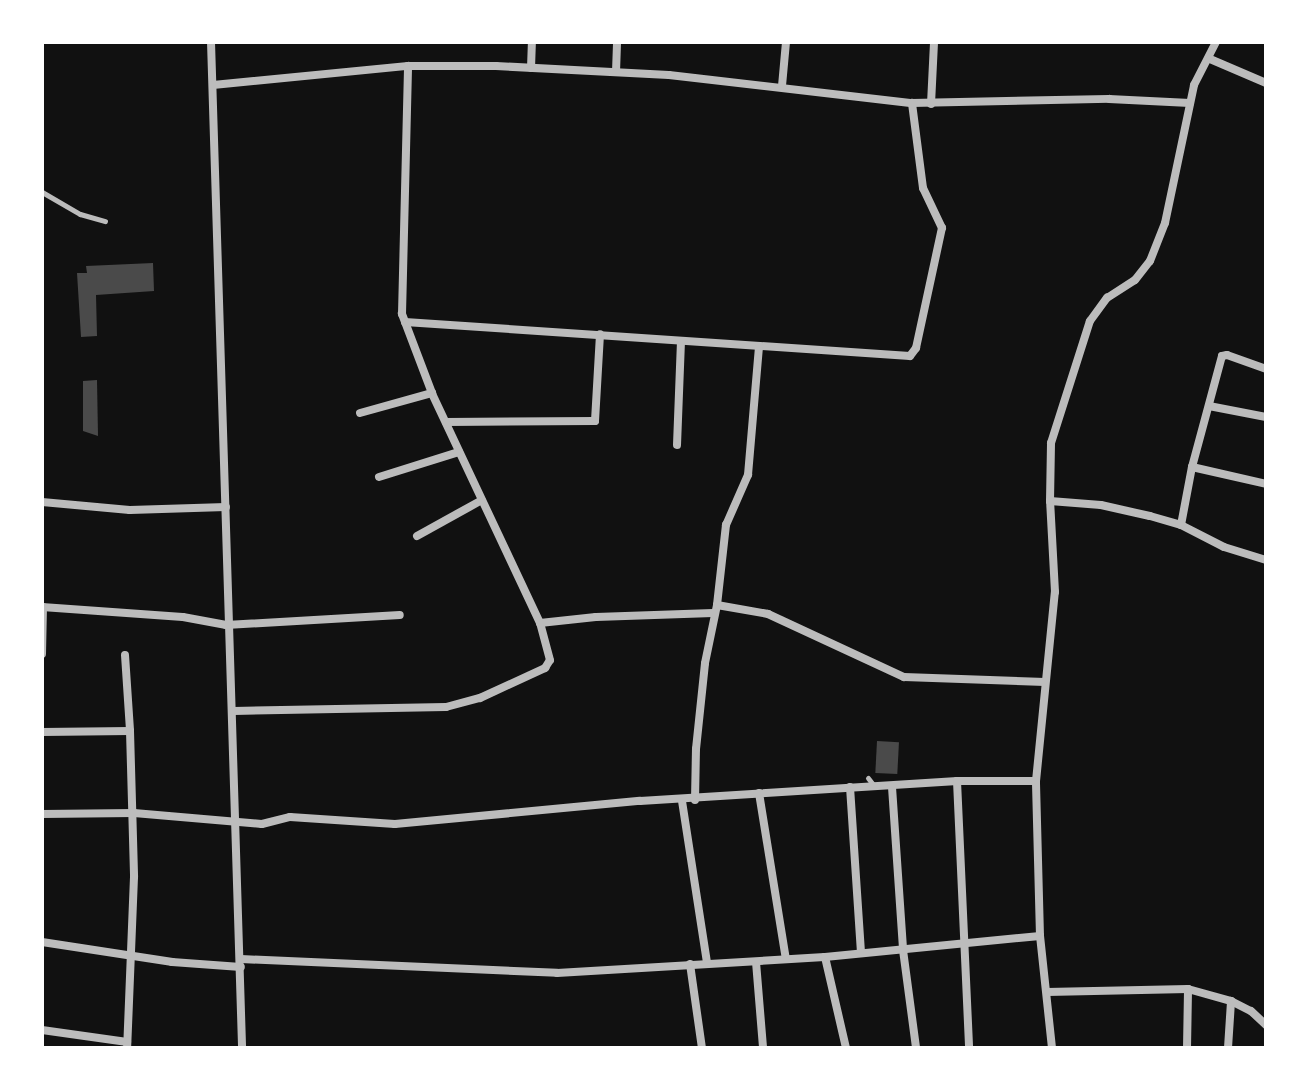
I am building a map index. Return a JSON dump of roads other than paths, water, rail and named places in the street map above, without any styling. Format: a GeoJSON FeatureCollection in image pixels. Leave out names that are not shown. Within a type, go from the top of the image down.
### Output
{"type":"FeatureCollection","features":[{"type":"Feature","properties":{"kind":"street"},"geometry":{"type":"LineString","coordinates":[[211,42],[226,507],[226,625],[234,711],[242,1048]]}},
{"type":"Feature","properties":{"kind":"street"},"geometry":{"type":"LineString","coordinates":[[531,68],[532,42]]}},
{"type":"Feature","properties":{"kind":"street"},"geometry":{"type":"LineString","coordinates":[[616,72],[617,42]]}},
{"type":"Feature","properties":{"kind":"street"},"geometry":{"type":"LineString","coordinates":[[782,86],[786,42]]}},
{"type":"Feature","properties":{"kind":"street"},"geometry":{"type":"LineString","coordinates":[[931,104],[934,42]]}},
{"type":"Feature","properties":{"kind":"street"},"geometry":{"type":"LineString","coordinates":[[1052,1048],[1040,936],[1036,781],[1055,592],[1050,501],[1051,443],[1083,340],[1101,304],[1135,280],[1150,261],[1165,223],[1194,85],[1210,59],[1216,42]]}},
{"type":"Feature","properties":{"kind":"street"},"geometry":{"type":"LineString","coordinates":[[1210,59],[1266,83]]}},
{"type":"Feature","properties":{"kind":"street"},"geometry":{"type":"LineString","coordinates":[[213,85],[408,66],[531,68],[782,86],[912,103],[1109,99],[1190,103]]}},
{"type":"Feature","properties":{"kind":"street"},"geometry":{"type":"LineString","coordinates":[[234,711],[446,707],[480,698],[545,668],[550,660],[540,623],[432,393],[405,322],[401,298],[408,66]]}},
{"type":"Feature","properties":{"kind":"street"},"geometry":{"type":"LineString","coordinates":[[405,322],[906,357],[914,353],[942,228],[923,188],[912,103]]}},
{"type":"Feature","properties":{"kind":"street"},"geometry":{"type":"LineString","coordinates":[[446,422],[595,421],[600,334]]}},
{"type":"Feature","properties":{"kind":"street"},"geometry":{"type":"LineString","coordinates":[[677,445],[681,341]]}},
{"type":"Feature","properties":{"kind":"street"},"geometry":{"type":"LineString","coordinates":[[695,800],[696,749],[726,525],[748,475],[759,346]]}},
{"type":"Feature","properties":{"kind":"street"},"geometry":{"type":"LineString","coordinates":[[1181,525],[1192,467],[1224,354],[1266,369]]}},
{"type":"Feature","properties":{"kind":"street"},"geometry":{"type":"LineString","coordinates":[[360,413],[432,393]]}},
{"type":"Feature","properties":{"kind":"street"},"geometry":{"type":"LineString","coordinates":[[1209,406],[1266,417]]}},
{"type":"Feature","properties":{"kind":"street"},"geometry":{"type":"LineString","coordinates":[[379,477],[459,452]]}},
{"type":"Feature","properties":{"kind":"street"},"geometry":{"type":"LineString","coordinates":[[1192,467],[1266,484]]}},
{"type":"Feature","properties":{"kind":"street"},"geometry":{"type":"LineString","coordinates":[[417,536],[482,500]]}},
{"type":"Feature","properties":{"kind":"street"},"geometry":{"type":"LineString","coordinates":[[1050,501],[1101,505],[1181,525],[1224,547],[1266,560]]}},
{"type":"Feature","properties":{"kind":"street"},"geometry":{"type":"LineString","coordinates":[[42,502],[130,510],[226,507]]}},
{"type":"Feature","properties":{"kind":"street"},"geometry":{"type":"LineString","coordinates":[[42,654],[43,607],[183,617],[226,625],[400,615]]}},
{"type":"Feature","properties":{"kind":"street"},"geometry":{"type":"LineString","coordinates":[[540,623],[715,609],[768,614],[904,677],[1045,682]]}},
{"type":"Feature","properties":{"kind":"street"},"geometry":{"type":"LineString","coordinates":[[42,1030],[127,1045],[134,813],[125,655]]}},
{"type":"Feature","properties":{"kind":"street"},"geometry":{"type":"LineString","coordinates":[[42,732],[130,731]]}},
{"type":"Feature","properties":{"kind":"street"},"geometry":{"type":"LineString","coordinates":[[42,814],[134,813],[262,824],[290,817],[395,824],[759,793],[957,781],[1036,781]]}},
{"type":"Feature","properties":{"kind":"street"},"geometry":{"type":"LineString","coordinates":[[957,781],[969,1048]]}},
{"type":"Feature","properties":{"kind":"street"},"geometry":{"type":"LineString","coordinates":[[850,787],[861,952]]}},
{"type":"Feature","properties":{"kind":"street"},"geometry":{"type":"LineString","coordinates":[[892,787],[903,950],[916,1048]]}},
{"type":"Feature","properties":{"kind":"street"},"geometry":{"type":"LineString","coordinates":[[759,793],[786,959]]}},
{"type":"Feature","properties":{"kind":"street"},"geometry":{"type":"LineString","coordinates":[[682,801],[707,962]]}},
{"type":"Feature","properties":{"kind":"street"},"geometry":{"type":"LineString","coordinates":[[42,942],[131,957],[241,963],[356,963],[481,973],[557,973],[825,957],[1040,936]]}},
{"type":"Feature","properties":{"kind":"street"},"geometry":{"type":"LineString","coordinates":[[825,957],[846,1048]]}},
{"type":"Feature","properties":{"kind":"street"},"geometry":{"type":"LineString","coordinates":[[756,962],[763,1048]]}},
{"type":"Feature","properties":{"kind":"street"},"geometry":{"type":"LineString","coordinates":[[690,964],[702,1048]]}},
{"type":"Feature","properties":{"kind":"street"},"geometry":{"type":"LineString","coordinates":[[1047,992],[1188,989],[1231,1001],[1251,1011],[1266,1025]]}},
{"type":"Feature","properties":{"kind":"street"},"geometry":{"type":"LineString","coordinates":[[1187,1048],[1188,989]]}},
{"type":"Feature","properties":{"kind":"street"},"geometry":{"type":"LineString","coordinates":[[1228,1048],[1231,1001]]}},
{"type":"Feature","properties":{"kind":"lane"},"geometry":{"type":"LineString","coordinates":[[42,192],[80,214],[105,221]]}},
{"type":"Feature","properties":{"kind":"lane"},"geometry":{"type":"LineString","coordinates":[[868,778],[876,788]]}}]}
